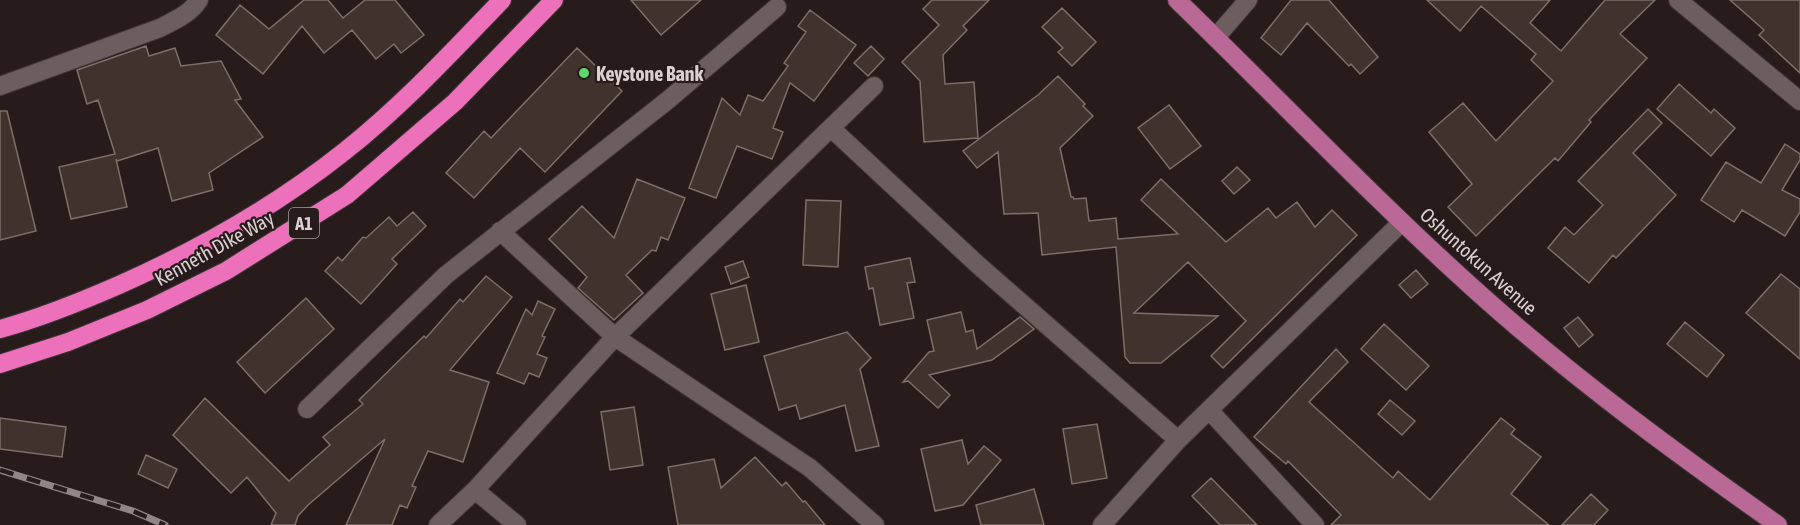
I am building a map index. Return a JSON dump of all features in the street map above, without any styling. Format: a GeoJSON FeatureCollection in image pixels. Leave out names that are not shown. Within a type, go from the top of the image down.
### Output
{"type":"FeatureCollection","features":[{"type":"Feature","properties":{"kind":"highway","name":"Kenneth Dike Way"},"geometry":{"type":"LineString","coordinates":[[0,329],[28,322],[155,269],[226,232],[286,195],[346,150],[405,99],[502,0]]}},
{"type":"Feature","properties":{"kind":"highway","name":"Kenneth Dike Way"},"geometry":{"type":"LineString","coordinates":[[0,364],[68,342],[147,310],[226,271],[347,195],[455,102],[554,0]]}},
{"type":"Feature","properties":{"kind":"main road","name":"Oshuntokun Avenue"},"geometry":{"type":"LineString","coordinates":[[1177,0],[1402,222],[1475,290],[1596,391],[1778,525]]}},
{"type":"Feature","properties":{"kind":"street"},"geometry":{"type":"LineString","coordinates":[[0,86],[160,28],[194,8],[199,0]]}},
{"type":"Feature","properties":{"kind":"street"},"geometry":{"type":"LineString","coordinates":[[1216,38],[1248,0]]}},
{"type":"Feature","properties":{"kind":"street"},"geometry":{"type":"LineString","coordinates":[[1678,0],[1800,101]]}},
{"type":"Feature","properties":{"kind":"street"},"geometry":{"type":"LineString","coordinates":[[307,409],[446,276],[668,100],[777,7]]}},
{"type":"Feature","properties":{"kind":"street"},"geometry":{"type":"LineString","coordinates":[[438,525],[475,490],[615,338],[874,86]]}},
{"type":"Feature","properties":{"kind":"street"},"geometry":{"type":"LineString","coordinates":[[831,128],[977,264],[1179,440]]}},
{"type":"Feature","properties":{"kind":"street"},"geometry":{"type":"LineString","coordinates":[[1102,525],[1179,440],[1402,222]]}},
{"type":"Feature","properties":{"kind":"street"},"geometry":{"type":"LineString","coordinates":[[500,231],[615,338],[810,468],[875,525]]}},
{"type":"Feature","properties":{"kind":"street"},"geometry":{"type":"LineString","coordinates":[[1209,410],[1315,525]]}},
{"type":"Feature","properties":{"kind":"street"},"geometry":{"type":"LineString","coordinates":[[475,490],[517,525]]}},
{"type":"Feature","properties":{"kind":"building"},"geometry":{"type":"Polygon","coordinates":[[[304,0],[328,0],[343,18],[365,0],[395,0],[424,35],[401,53],[394,44],[376,59],[352,30],[324,53],[302,26],[263,74],[216,35],[240,5],[269,29],[304,0]]]}},
{"type":"Feature","properties":{"kind":"building"},"geometry":{"type":"Polygon","coordinates":[[[631,0],[701,0],[661,35],[631,0]]]}},
{"type":"Feature","properties":{"kind":"building"},"geometry":{"type":"Polygon","coordinates":[[[932,0],[989,0],[963,26],[967,30],[943,55],[945,84],[974,82],[978,138],[924,142],[920,81],[902,62],[939,25],[923,9],[932,0]]]}},
{"type":"Feature","properties":{"kind":"building"},"geometry":{"type":"Polygon","coordinates":[[[1291,0],[1329,0],[1378,57],[1360,74],[1351,64],[1349,66],[1307,23],[1281,55],[1261,38],[1291,0]]]}},
{"type":"Feature","properties":{"kind":"building"},"geometry":{"type":"Polygon","coordinates":[[[1427,0],[1550,0],[1530,23],[1561,51],[1605,0],[1655,0],[1620,34],[1647,58],[1589,120],[1591,122],[1558,161],[1555,158],[1476,236],[1448,207],[1472,184],[1429,132],[1463,103],[1496,141],[1553,81],[1531,60],[1536,54],[1481,6],[1460,31],[1427,0]]]}},
{"type":"Feature","properties":{"kind":"building"},"geometry":{"type":"Polygon","coordinates":[[[1730,0],[1800,0],[1800,73],[1759,35],[1764,30],[1730,0]]]}},
{"type":"Feature","properties":{"kind":"building"},"geometry":{"type":"Polygon","coordinates":[[[1062,8],[1096,42],[1072,66],[1058,52],[1063,48],[1042,27],[1062,8]]]}},
{"type":"Feature","properties":{"kind":"building"},"geometry":{"type":"Polygon","coordinates":[[[810,10],[856,45],[814,101],[790,83],[773,128],[783,132],[772,159],[737,146],[716,198],[689,188],[722,98],[740,115],[748,95],[763,101],[788,66],[784,63],[806,32],[798,26],[810,10]]]}},
{"type":"Feature","properties":{"kind":"building"},"geometry":{"type":"Polygon","coordinates":[[[146,46],[149,56],[175,48],[181,66],[221,61],[241,99],[235,100],[263,137],[209,173],[213,190],[172,201],[158,148],[117,161],[116,159],[127,207],[71,219],[59,167],[115,154],[98,100],[87,104],[77,70],[146,46]]]}},
{"type":"Feature","properties":{"kind":"building"},"geometry":{"type":"Polygon","coordinates":[[[871,46],[884,59],[868,76],[854,63],[871,46]]]}},
{"type":"Feature","properties":{"kind":"building"},"geometry":{"type":"Polygon","coordinates":[[[577,48],[622,91],[545,172],[520,148],[474,198],[446,173],[484,131],[491,138],[577,48]]]}},
{"type":"Feature","properties":{"kind":"building"},"geometry":{"type":"Polygon","coordinates":[[[1058,76],[1085,104],[1083,106],[1093,116],[1060,148],[1071,197],[1086,198],[1089,221],[1116,218],[1118,239],[1178,234],[1141,200],[1161,179],[1226,242],[1268,208],[1276,218],[1297,202],[1315,227],[1332,210],[1357,235],[1223,368],[1211,356],[1246,321],[1188,262],[1134,313],[1218,316],[1161,363],[1130,363],[1125,357],[1116,247],[1042,255],[1038,213],[1004,214],[998,152],[977,168],[963,151],[1038,95],[1058,76]]]}},
{"type":"Feature","properties":{"kind":"building"},"geometry":{"type":"Polygon","coordinates":[[[1679,84],[1711,113],[1714,109],[1735,128],[1711,156],[1657,109],[1679,84]]]}},
{"type":"Feature","properties":{"kind":"building"},"geometry":{"type":"Polygon","coordinates":[[[1169,105],[1201,146],[1170,169],[1138,128],[1169,105]]]}},
{"type":"Feature","properties":{"kind":"building"},"geometry":{"type":"Polygon","coordinates":[[[1648,109],[1662,123],[1633,153],[1676,195],[1616,258],[1613,255],[1589,283],[1548,248],[1565,227],[1574,235],[1603,205],[1578,181],[1648,109]]]}},
{"type":"Feature","properties":{"kind":"building"},"geometry":{"type":"Polygon","coordinates":[[[0,111],[7,111],[36,231],[0,240],[0,111]]]}},
{"type":"Feature","properties":{"kind":"building"},"geometry":{"type":"Polygon","coordinates":[[[1785,144],[1800,154],[1800,160],[1782,190],[1800,199],[1800,212],[1785,236],[1742,210],[1734,222],[1701,200],[1726,162],[1761,183],[1785,144]]]}},
{"type":"Feature","properties":{"kind":"building"},"geometry":{"type":"Polygon","coordinates":[[[1237,167],[1250,180],[1234,194],[1222,181],[1237,167]]]}},
{"type":"Feature","properties":{"kind":"building"},"geometry":{"type":"Polygon","coordinates":[[[637,179],[685,198],[668,240],[661,237],[656,251],[652,250],[626,275],[643,293],[614,320],[578,288],[587,277],[549,239],[582,206],[614,238],[637,179]]]}},
{"type":"Feature","properties":{"kind":"building"},"geometry":{"type":"Polygon","coordinates":[[[806,200],[841,201],[838,267],[803,265],[806,200]]]}},
{"type":"Feature","properties":{"kind":"building"},"geometry":{"type":"Polygon","coordinates":[[[413,212],[426,226],[392,259],[397,264],[361,304],[325,271],[338,257],[342,261],[363,237],[366,238],[389,217],[397,226],[413,212]]]}},
{"type":"Feature","properties":{"kind":"building"},"geometry":{"type":"Polygon","coordinates":[[[910,258],[915,282],[907,283],[914,318],[880,325],[873,288],[869,289],[865,267],[910,258]]]}},
{"type":"Feature","properties":{"kind":"building"},"geometry":{"type":"Polygon","coordinates":[[[743,261],[749,277],[731,284],[725,267],[743,261]]]}},
{"type":"Feature","properties":{"kind":"building"},"geometry":{"type":"Polygon","coordinates":[[[1416,270],[1428,284],[1411,298],[1399,285],[1416,270]]]}},
{"type":"Feature","properties":{"kind":"building"},"geometry":{"type":"Polygon","coordinates":[[[1781,274],[1800,289],[1800,359],[1746,313],[1781,274]]]}},
{"type":"Feature","properties":{"kind":"building"},"geometry":{"type":"Polygon","coordinates":[[[486,276],[512,297],[450,370],[489,382],[463,462],[428,451],[412,486],[416,487],[407,508],[400,505],[392,525],[346,525],[385,439],[308,505],[298,516],[295,525],[271,525],[276,513],[247,477],[231,493],[173,435],[205,398],[289,481],[330,445],[323,437],[363,404],[359,400],[424,336],[426,338],[460,299],[463,302],[486,276]]]}},
{"type":"Feature","properties":{"kind":"building"},"geometry":{"type":"Polygon","coordinates":[[[746,285],[759,342],[725,350],[711,294],[746,285]]]}},
{"type":"Feature","properties":{"kind":"building"},"geometry":{"type":"Polygon","coordinates":[[[306,298],[334,329],[265,393],[237,362],[306,298]]]}},
{"type":"Feature","properties":{"kind":"building"},"geometry":{"type":"Polygon","coordinates":[[[538,301],[555,309],[542,336],[545,337],[537,354],[547,358],[539,377],[529,373],[524,384],[497,373],[526,309],[532,315],[538,301]]]}},
{"type":"Feature","properties":{"kind":"building"},"geometry":{"type":"Polygon","coordinates":[[[961,312],[966,332],[973,330],[977,349],[1020,317],[1034,329],[992,360],[929,375],[950,395],[938,408],[908,381],[903,382],[929,352],[934,351],[927,320],[961,312]]]}},
{"type":"Feature","properties":{"kind":"building"},"geometry":{"type":"Polygon","coordinates":[[[1578,317],[1593,335],[1579,347],[1564,328],[1578,317]]]}},
{"type":"Feature","properties":{"kind":"building"},"geometry":{"type":"Polygon","coordinates":[[[1685,322],[1724,355],[1707,377],[1667,344],[1685,322]]]}},
{"type":"Feature","properties":{"kind":"building"},"geometry":{"type":"Polygon","coordinates":[[[1384,324],[1429,366],[1406,390],[1361,349],[1384,324]]]}},
{"type":"Feature","properties":{"kind":"building"},"geometry":{"type":"Polygon","coordinates":[[[847,332],[871,358],[860,369],[879,446],[856,451],[845,405],[800,419],[796,405],[779,410],[764,356],[847,332]]]}},
{"type":"Feature","properties":{"kind":"building"},"geometry":{"type":"Polygon","coordinates":[[[1336,349],[1348,362],[1309,402],[1393,478],[1398,471],[1430,500],[1501,418],[1515,429],[1511,434],[1541,457],[1511,494],[1549,525],[1331,525],[1341,515],[1288,461],[1286,464],[1254,437],[1336,349]]]}},
{"type":"Feature","properties":{"kind":"building"},"geometry":{"type":"Polygon","coordinates":[[[1390,400],[1415,421],[1402,435],[1378,414],[1390,400]]]}},
{"type":"Feature","properties":{"kind":"building"},"geometry":{"type":"Polygon","coordinates":[[[634,407],[643,465],[610,470],[601,412],[634,407]]]}},
{"type":"Feature","properties":{"kind":"building"},"geometry":{"type":"Polygon","coordinates":[[[0,418],[66,427],[62,457],[0,449],[0,418]]]}},
{"type":"Feature","properties":{"kind":"building"},"geometry":{"type":"Polygon","coordinates":[[[1097,424],[1107,478],[1072,484],[1063,429],[1097,424]]]}},
{"type":"Feature","properties":{"kind":"building"},"geometry":{"type":"Polygon","coordinates":[[[962,440],[968,464],[984,446],[1001,460],[963,505],[935,511],[921,449],[962,440]]]}},
{"type":"Feature","properties":{"kind":"building"},"geometry":{"type":"Polygon","coordinates":[[[146,455],[177,469],[168,488],[138,474],[146,455]]]}},
{"type":"Feature","properties":{"kind":"building"},"geometry":{"type":"Polygon","coordinates":[[[755,457],[782,486],[786,482],[825,525],[678,525],[668,467],[714,459],[721,488],[755,457]]]}},
{"type":"Feature","properties":{"kind":"building"},"geometry":{"type":"Polygon","coordinates":[[[1211,478],[1257,525],[1220,525],[1192,496],[1211,478]]]}},
{"type":"Feature","properties":{"kind":"building"},"geometry":{"type":"Polygon","coordinates":[[[1034,489],[1044,525],[981,525],[976,505],[1034,489]]]}},
{"type":"Feature","properties":{"kind":"building"},"geometry":{"type":"Polygon","coordinates":[[[1591,494],[1608,510],[1594,525],[1562,525],[1591,494]]]}},
{"type":"Feature","properties":{"kind":"railway"},"geometry":{"type":"LineString","coordinates":[[0,470],[133,511],[165,525]]}},
{"type":"Feature","properties":{"kind":"place","name":"Keystone Bank"},"geometry":{"type":"Point","coordinates":[584,73]}}]}
